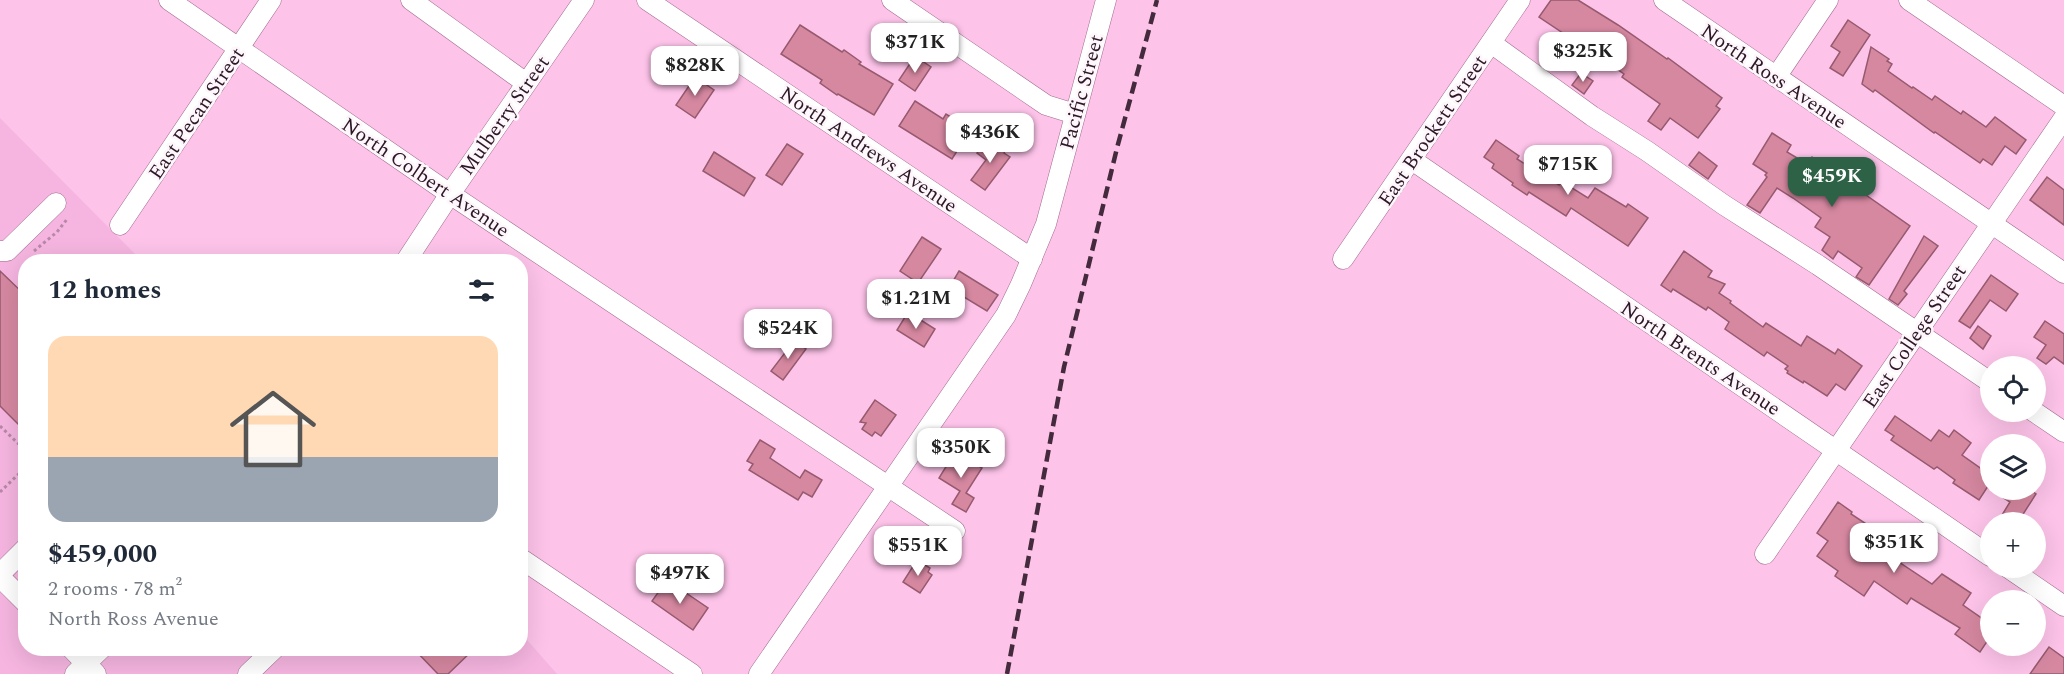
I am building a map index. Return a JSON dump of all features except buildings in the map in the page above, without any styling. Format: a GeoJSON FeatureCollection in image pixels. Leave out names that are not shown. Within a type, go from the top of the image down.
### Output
{"type":"FeatureCollection","features":[{"type":"Feature","properties":{"kind":"street","name":"North Colbert Avenue"},"geometry":{"type":"LineString","coordinates":[[169,0],[450,194],[955,531]]}},
{"type":"Feature","properties":{"kind":"street","name":"East Pecan Street"},"geometry":{"type":"LineString","coordinates":[[120,225],[271,0]]}},
{"type":"Feature","properties":{"kind":"street"},"geometry":{"type":"LineString","coordinates":[[411,0],[526,83]]}},
{"type":"Feature","properties":{"kind":"street","name":"Mulberry Street"},"geometry":{"type":"LineString","coordinates":[[411,254],[584,0]]}},
{"type":"Feature","properties":{"kind":"street","name":"North Andrews Avenue"},"geometry":{"type":"LineString","coordinates":[[647,0],[1032,259]]}},
{"type":"Feature","properties":{"kind":"street"},"geometry":{"type":"LineString","coordinates":[[892,0],[1046,105],[1075,114]]}},
{"type":"Feature","properties":{"kind":"street","name":"Pacific Street"},"geometry":{"type":"LineString","coordinates":[[759,674],[1006,315],[1046,224],[1106,0]]}},
{"type":"Feature","properties":{"kind":"street","name":"East Brockett Street"},"geometry":{"type":"LineString","coordinates":[[1342,259],[1520,0]]}},
{"type":"Feature","properties":{"kind":"street","name":"North Ross Avenue"},"geometry":{"type":"LineString","coordinates":[[1664,0],[2064,273]]}},
{"type":"Feature","properties":{"kind":"street"},"geometry":{"type":"LineString","coordinates":[[1776,76],[1828,0]]}},
{"type":"Feature","properties":{"kind":"street"},"geometry":{"type":"LineString","coordinates":[[1909,0],[2064,106]]}},
{"type":"Feature","properties":{"kind":"street"},"geometry":{"type":"LineString","coordinates":[[1491,43],[1592,116],[1980,375]]}},
{"type":"Feature","properties":{"kind":"street","name":"East College Street"},"geometry":{"type":"LineString","coordinates":[[1764,554],[2064,118]]}},
{"type":"Feature","properties":{"kind":"street","name":"North Brents Avenue"},"geometry":{"type":"LineString","coordinates":[[1412,160],[1980,549]]}},
{"type":"Feature","properties":{"kind":"street"},"geometry":{"type":"LineString","coordinates":[[0,251],[7,251],[56,203]]}},
{"type":"Feature","properties":{"kind":"street"},"geometry":{"type":"LineString","coordinates":[[2046,420],[2064,432]]}},
{"type":"Feature","properties":{"kind":"street"},"geometry":{"type":"LineString","coordinates":[[18,556],[0,575],[18,594]]}},
{"type":"Feature","properties":{"kind":"street"},"geometry":{"type":"LineString","coordinates":[[528,563],[692,674]]}},
{"type":"Feature","properties":{"kind":"street"},"geometry":{"type":"LineString","coordinates":[[2023,578],[2064,606]]}},
{"type":"Feature","properties":{"kind":"street"},"geometry":{"type":"LineString","coordinates":[[76,656],[86,670],[96,656]]}},
{"type":"Feature","properties":{"kind":"street"},"geometry":{"type":"LineString","coordinates":[[249,674],[267,656]]}},
{"type":"Feature","properties":{"kind":"path"},"geometry":{"type":"LineString","coordinates":[[0,426],[18,443]]}},
{"type":"Feature","properties":{"kind":"path"},"geometry":{"type":"LineString","coordinates":[[0,492],[18,475]]}},
{"type":"Feature","properties":{"kind":"shaded area"},"geometry":{"type":"Polygon","coordinates":[[[0,118],[135,254],[18,254],[18,656],[528,656],[528,641],[557,674],[0,674],[0,118]]]}},
{"type":"Feature","properties":{"kind":"railway"},"geometry":{"type":"LineString","coordinates":[[1007,674],[1064,367],[1117,148],[1157,0]]}}]}
